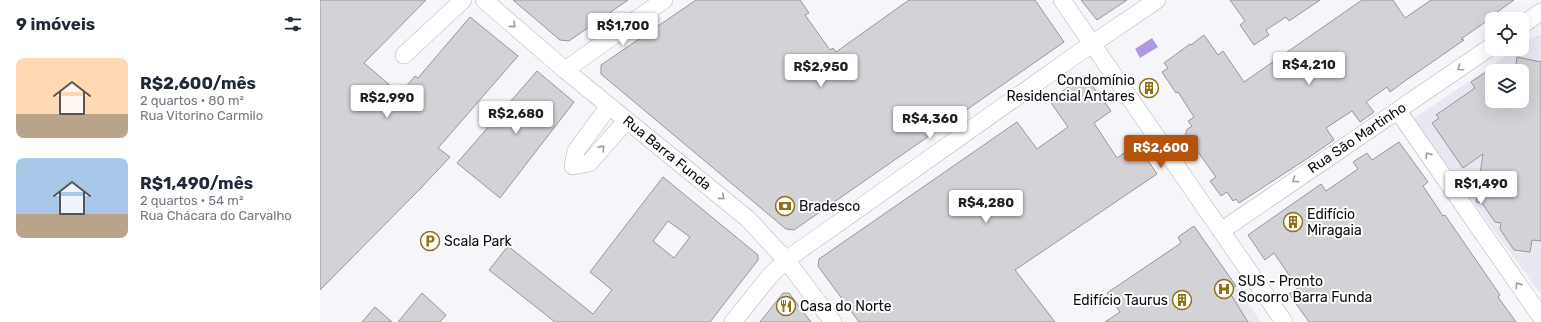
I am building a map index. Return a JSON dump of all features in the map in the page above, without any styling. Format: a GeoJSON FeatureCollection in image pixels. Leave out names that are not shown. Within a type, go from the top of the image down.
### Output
{"type":"FeatureCollection","features":[{"type":"Feature","properties":{"kind":"street"},"geometry":{"type":"LineString","coordinates":[[404,55],[463,0]]}},
{"type":"Feature","properties":{"kind":"street","name":"Rua Barra Funda"},"geometry":{"type":"LineString","coordinates":[[484,0],[565,70],[748,219],[786,260],[833,322]]}},
{"type":"Feature","properties":{"kind":"street"},"geometry":{"type":"LineString","coordinates":[[565,70],[664,0]]}},
{"type":"Feature","properties":{"kind":"street"},"geometry":{"type":"LineString","coordinates":[[1062,0],[1284,322]]}},
{"type":"Feature","properties":{"kind":"street"},"geometry":{"type":"LineString","coordinates":[[733,322],[769,277],[786,260],[1092,44],[1157,0]]}},
{"type":"Feature","properties":{"kind":"street"},"geometry":{"type":"LineString","coordinates":[[1529,20],[1541,12]]}},
{"type":"Feature","properties":{"kind":"street","name":"Rua São Martinho"},"geometry":{"type":"LineString","coordinates":[[1221,232],[1485,51]]}},
{"type":"Feature","properties":{"kind":"street"},"geometry":{"type":"LineString","coordinates":[[609,106],[576,150],[573,166],[589,163],[627,120]]}},
{"type":"Feature","properties":{"kind":"street"},"geometry":{"type":"LineString","coordinates":[[1398,111],[1541,317]]}},
{"type":"Feature","properties":{"kind":"shaded area"},"geometry":{"type":"Polygon","coordinates":[[[1541,33],[1541,295],[1413,119],[1485,71],[1485,108],[1529,108],[1529,64],[1495,64],[1507,56],[1529,56],[1529,41],[1541,33]]]}},
{"type":"Feature","properties":{"kind":"shaded area"},"geometry":{"type":"Polygon","coordinates":[[[1152,38],[1158,47],[1140,58],[1135,49],[1152,38]]]}},
{"type":"Feature","properties":{"kind":"shaded area","name":"SUS - Pronto Socorro Barra Funda"},"geometry":{"type":"Polygon","coordinates":[[[1229,276],[1261,322],[1163,322],[1229,276]]]}},
{"type":"Feature","properties":{"kind":"building"},"geometry":{"type":"Polygon","coordinates":[[[320,0],[426,0],[364,63],[400,94],[415,76],[418,78],[470,17],[518,56],[438,148],[450,157],[320,290],[320,0]]]}},
{"type":"Feature","properties":{"kind":"building"},"geometry":{"type":"Polygon","coordinates":[[[513,0],[628,0],[569,41],[560,40],[513,0]]]}},
{"type":"Feature","properties":{"kind":"building"},"geometry":{"type":"Polygon","coordinates":[[[696,0],[800,0],[809,13],[805,15],[830,50],[833,48],[836,52],[909,0],[1035,0],[1064,42],[794,230],[786,229],[601,74],[601,65],[696,0]]]}},
{"type":"Feature","properties":{"kind":"building"},"geometry":{"type":"Polygon","coordinates":[[[1081,0],[1127,0],[1097,20],[1081,0]]]}},
{"type":"Feature","properties":{"kind":"building"},"geometry":{"type":"Polygon","coordinates":[[[1230,0],[1320,0],[1289,21],[1286,17],[1266,30],[1269,35],[1254,45],[1240,25],[1245,21],[1230,0]]]}},
{"type":"Feature","properties":{"kind":"building"},"geometry":{"type":"Polygon","coordinates":[[[1362,0],[1393,0],[1405,18],[1431,0],[1514,0],[1497,12],[1485,12],[1485,22],[1461,39],[1464,40],[1390,92],[1387,87],[1366,102],[1374,112],[1360,122],[1352,111],[1326,128],[1334,140],[1239,203],[1236,199],[1233,201],[1227,192],[1221,196],[1210,181],[1216,177],[1185,134],[1187,132],[1186,130],[1192,126],[1188,121],[1194,117],[1178,92],[1176,93],[1162,72],[1168,68],[1164,63],[1204,35],[1218,55],[1223,51],[1244,82],[1362,0]]]}},
{"type":"Feature","properties":{"kind":"building"},"geometry":{"type":"Polygon","coordinates":[[[1517,57],[1541,62],[1541,241],[1532,240],[1530,252],[1514,250],[1500,229],[1501,223],[1495,222],[1482,203],[1476,202],[1483,154],[1463,168],[1432,123],[1439,118],[1436,115],[1475,88],[1471,82],[1485,73],[1485,108],[1529,108],[1529,64],[1516,64],[1517,57]]]}},
{"type":"Feature","properties":{"kind":"building"},"geometry":{"type":"Polygon","coordinates":[[[537,71],[574,102],[500,198],[457,163],[537,71]]]}},
{"type":"Feature","properties":{"kind":"building"},"geometry":{"type":"Polygon","coordinates":[[[1085,76],[1111,111],[1094,123],[1117,158],[1137,144],[1157,174],[1015,270],[1055,322],[859,322],[818,266],[819,259],[1017,122],[1037,149],[1068,127],[1049,100],[1085,76]]]}},
{"type":"Feature","properties":{"kind":"building"},"geometry":{"type":"Polygon","coordinates":[[[1399,142],[1428,182],[1423,186],[1443,216],[1445,215],[1500,295],[1498,297],[1516,322],[1309,322],[1289,294],[1298,288],[1274,253],[1265,260],[1248,235],[1321,184],[1326,191],[1358,169],[1353,162],[1367,153],[1372,160],[1399,142]]]}},
{"type":"Feature","properties":{"kind":"building"},"geometry":{"type":"Polygon","coordinates":[[[663,177],[758,255],[758,260],[710,322],[555,322],[489,270],[508,246],[593,314],[612,290],[590,272],[663,177]],[[668,221],[653,241],[674,258],[690,237],[668,221]]]}},
{"type":"Feature","properties":{"kind":"building"},"geometry":{"type":"Polygon","coordinates":[[[1194,226],[1236,286],[1229,290],[1230,293],[1248,322],[1105,322],[1120,312],[1107,293],[1181,243],[1178,237],[1194,226]]]}},
{"type":"Feature","properties":{"kind":"building"},"geometry":{"type":"Polygon","coordinates":[[[422,293],[446,315],[440,322],[398,322],[422,293]]]}},
{"type":"Feature","properties":{"kind":"building","name":"Casa do Norte"},"geometry":{"type":"Polygon","coordinates":[[[783,293],[789,293],[811,322],[760,322],[783,293]]]}},
{"type":"Feature","properties":{"kind":"building"},"geometry":{"type":"Polygon","coordinates":[[[375,307],[392,322],[362,322],[375,307]]]}},
{"type":"Feature","properties":{"kind":"place","name":"Condomínio Residencial Antares"},"geometry":{"type":"Point","coordinates":[1149,88]}},
{"type":"Feature","properties":{"kind":"place","name":"Bradesco"},"geometry":{"type":"Point","coordinates":[785,206]}},
{"type":"Feature","properties":{"kind":"place","name":"Edifício Miragaia"},"geometry":{"type":"Point","coordinates":[1293,222]}},
{"type":"Feature","properties":{"kind":"place","name":"Scala Park"},"geometry":{"type":"Point","coordinates":[430,241]}},
{"type":"Feature","properties":{"kind":"place","name":"SUS - Pronto Socorro Barra Funda"},"geometry":{"type":"Point","coordinates":[1224,289]}},
{"type":"Feature","properties":{"kind":"place","name":"Edifício Taurus"},"geometry":{"type":"Point","coordinates":[1182,300]}},
{"type":"Feature","properties":{"kind":"place","name":"Casa do Norte"},"geometry":{"type":"Point","coordinates":[786,306]}}]}
